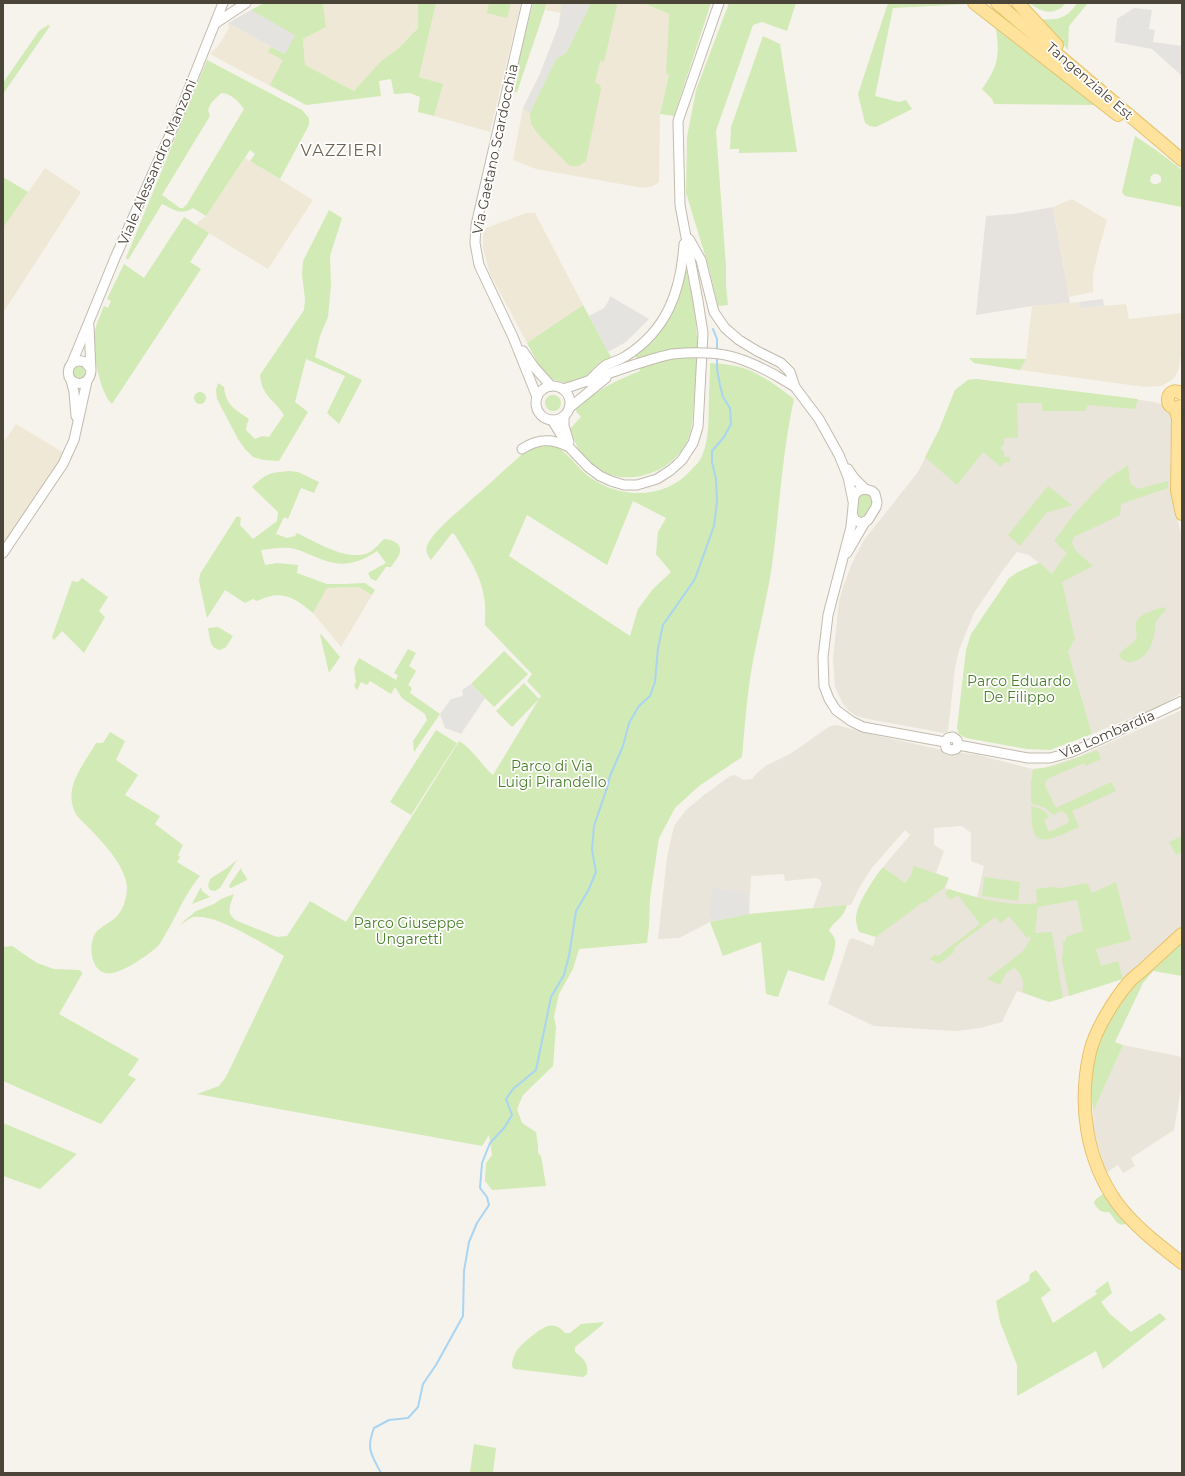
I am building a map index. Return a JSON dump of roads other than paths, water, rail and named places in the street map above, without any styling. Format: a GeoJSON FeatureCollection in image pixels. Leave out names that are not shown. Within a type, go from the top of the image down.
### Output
{"type":"FeatureCollection","features":[{"type":"Feature","properties":{"kind":"main road"},"geometry":{"type":"LineString","coordinates":[[974,3],[1124,120],[1157,139]]}},
{"type":"Feature","properties":{"kind":"main road","name":"Tangenziale Est"},"geometry":{"type":"LineString","coordinates":[[997,3],[1072,65],[1182,160]]}},
{"type":"Feature","properties":{"kind":"main road"},"geometry":{"type":"LineString","coordinates":[[1018,3],[1063,51],[1072,65]]}},
{"type":"Feature","properties":{"kind":"main road"},"geometry":{"type":"LineString","coordinates":[[1181,389],[1170,393],[1168,398],[1169,405],[1179,406],[1177,491],[1182,514]]}},
{"type":"Feature","properties":{"kind":"main road"},"geometry":{"type":"LineString","coordinates":[[1182,934],[1131,980],[1118,997],[1102,1023],[1091,1051],[1087,1073],[1086,1107],[1086,1126],[1091,1148],[1097,1168],[1107,1187],[1118,1204],[1144,1233],[1182,1263]]}},
{"type":"Feature","properties":{"kind":"street","name":"Viale Alessandro Manzoni"},"geometry":{"type":"LineString","coordinates":[[72,363],[176,121],[223,3]]}},
{"type":"Feature","properties":{"kind":"street"},"geometry":{"type":"LineString","coordinates":[[216,23],[246,3]]}},
{"type":"Feature","properties":{"kind":"street","name":"Via Gaetano Scardocchia"},"geometry":{"type":"LineString","coordinates":[[527,3],[476,225],[475,242],[479,265],[513,337],[537,397]]}},
{"type":"Feature","properties":{"kind":"street"},"geometry":{"type":"LineString","coordinates":[[552,420],[568,446],[594,472],[611,481],[624,485],[637,485],[657,479],[671,470],[682,460],[693,443],[698,427],[703,333],[680,205],[678,120],[719,3]]}},
{"type":"Feature","properties":{"kind":"street"},"geometry":{"type":"LineString","coordinates":[[685,231],[701,260],[714,312],[725,328],[739,340],[781,363],[790,372],[795,387],[819,419],[854,478],[865,489],[872,491],[875,494],[877,502],[872,514],[865,522],[842,563]]}},
{"type":"Feature","properties":{"kind":"street"},"geometry":{"type":"LineString","coordinates":[[588,382],[605,366],[625,356],[644,342],[659,327],[669,310],[677,291],[683,263],[685,231]]}},
{"type":"Feature","properties":{"kind":"street","name":"Viale Alessandro Manzoni"},"geometry":{"type":"LineString","coordinates":[[89,321],[91,368]]}},
{"type":"Feature","properties":{"kind":"street","name":"Via Gaetano Scardocchia"},"geometry":{"type":"LineString","coordinates":[[513,337],[534,367],[551,386]]}},
{"type":"Feature","properties":{"kind":"street"},"geometry":{"type":"LineString","coordinates":[[563,389],[588,382],[639,362],[672,354],[696,352],[732,356],[753,363],[795,387]]}},
{"type":"Feature","properties":{"kind":"street"},"geometry":{"type":"LineString","coordinates":[[3,553],[63,464],[74,440],[87,381],[91,375],[91,368],[87,363],[78,360],[72,363],[68,371],[74,392],[76,426]]}},
{"type":"Feature","properties":{"kind":"street"},"geometry":{"type":"LineString","coordinates":[[569,408],[569,398],[563,389],[558,386],[551,386],[542,389],[537,397],[536,406],[539,412],[544,417],[556,420],[564,416],[569,408],[615,371]]}},
{"type":"Feature","properties":{"kind":"street"},"geometry":{"type":"LineString","coordinates":[[71,380],[79,384],[87,381]]}},
{"type":"Feature","properties":{"kind":"street"},"geometry":{"type":"LineString","coordinates":[[564,416],[566,436],[575,454]]}},
{"type":"Feature","properties":{"kind":"street"},"geometry":{"type":"LineString","coordinates":[[522,448],[530,443],[549,440],[568,446]]}},
{"type":"Feature","properties":{"kind":"street"},"geometry":{"type":"LineString","coordinates":[[839,455],[848,477],[853,501],[853,516],[842,563]]}},
{"type":"Feature","properties":{"kind":"street"},"geometry":{"type":"LineString","coordinates":[[853,501],[858,491],[865,489]]}},
{"type":"Feature","properties":{"kind":"street"},"geometry":{"type":"LineString","coordinates":[[853,516],[857,522],[865,522]]}},
{"type":"Feature","properties":{"kind":"street","name":"Via Lombardia"},"geometry":{"type":"LineString","coordinates":[[842,563],[828,615],[824,656],[824,686],[829,699],[836,710],[851,721],[863,726],[945,742],[948,738],[953,737],[957,740],[958,745],[1028,758],[1050,758],[1072,752],[1182,701]]}},
{"type":"Feature","properties":{"kind":"waterway"},"geometry":{"type":"LineString","coordinates":[[713,329],[717,339],[717,351]]}},
{"type":"Feature","properties":{"kind":"waterway"},"geometry":{"type":"LineString","coordinates":[[381,1473],[372,1456],[370,1446],[374,1428],[389,1420],[408,1418],[418,1407],[423,1384],[436,1365],[463,1316],[464,1271],[469,1242],[477,1223],[489,1205],[487,1197],[480,1188],[482,1163],[490,1143],[504,1128],[512,1115],[506,1099],[513,1089],[536,1070],[551,997],[564,975],[569,956],[576,911],[588,891],[596,872],[592,850],[594,826],[610,776],[623,746],[629,723],[639,706],[650,696],[655,682],[658,648],[663,625],[695,579],[714,526],[717,502],[716,479],[712,462],[712,451],[724,437],[731,424],[730,408],[723,397],[720,385],[717,369],[717,357]]}},
{"type":"Feature","properties":{"kind":"district","name":"VAZZIERI"},"geometry":{"type":"Point","coordinates":[342,150]}},
{"type":"Feature","properties":{"kind":"park label","name":"Parco Eduardo De Filippo"},"geometry":{"type":"Point","coordinates":[1019,690]}},
{"type":"Feature","properties":{"kind":"park label","name":"Parco di Via Luigi Pirandello"},"geometry":{"type":"Point","coordinates":[552,774]}},
{"type":"Feature","properties":{"kind":"park label","name":"Parco Giuseppe Ungaretti"},"geometry":{"type":"Point","coordinates":[409,932]}}]}
